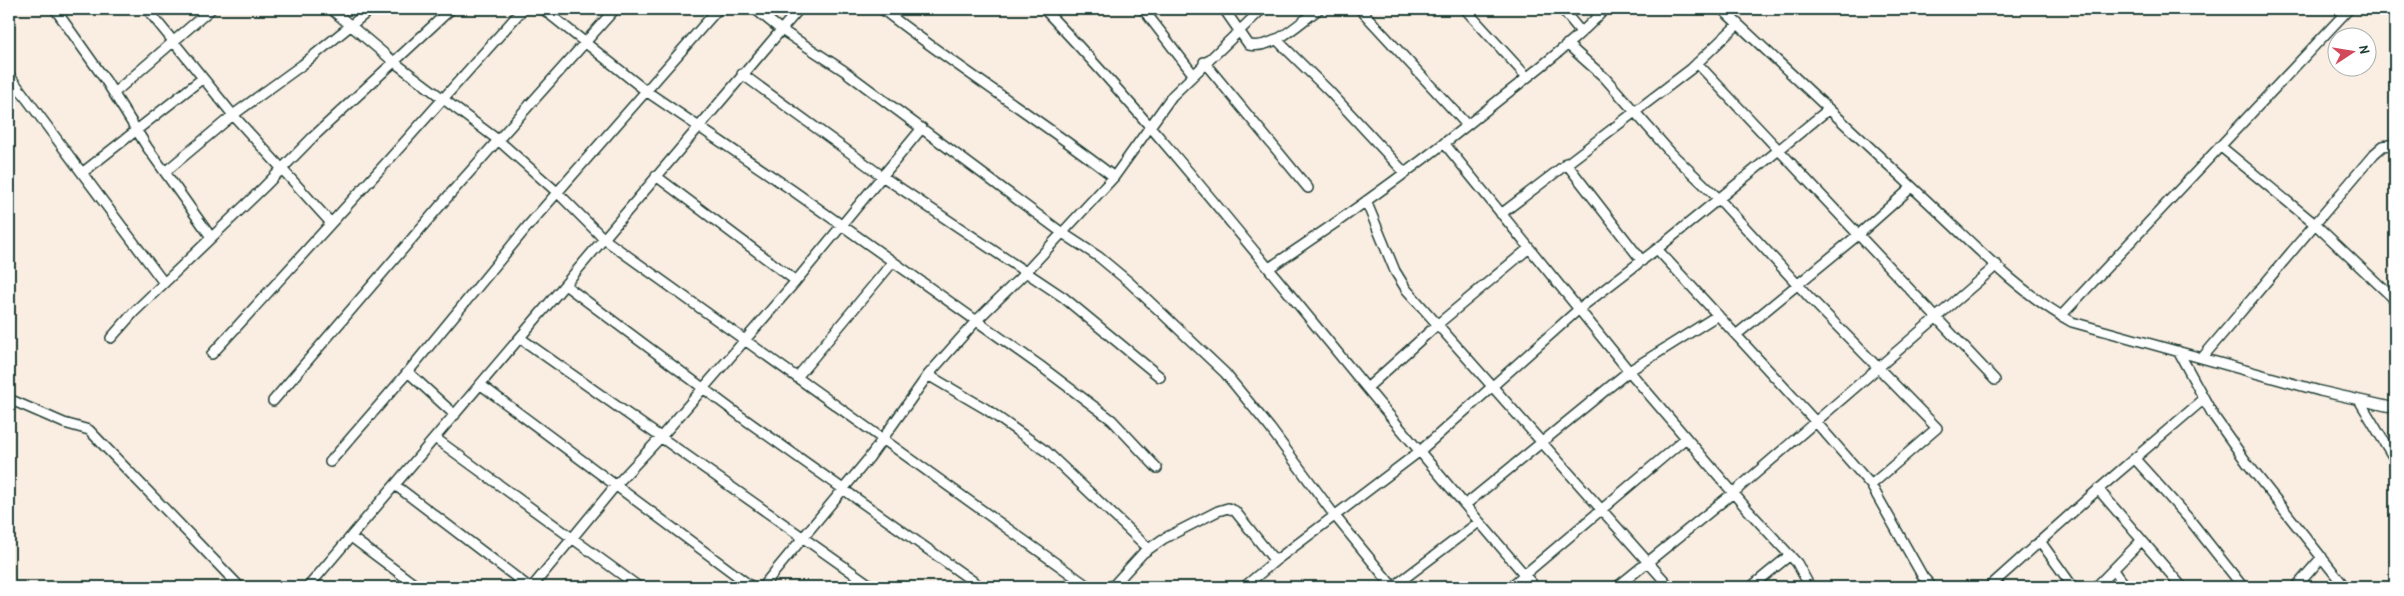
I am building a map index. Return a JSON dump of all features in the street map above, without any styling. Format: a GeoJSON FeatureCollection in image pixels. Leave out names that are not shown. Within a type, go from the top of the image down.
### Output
{"type":"FeatureCollection","features":[{"type":"Feature","properties":{"kind":"street"},"geometry":{"type":"LineString","coordinates":[[55,9],[114,93],[137,132],[211,237]]}},
{"type":"Feature","properties":{"kind":"street"},"geometry":{"type":"LineString","coordinates":[[147,9],[234,115],[331,223]]}},
{"type":"Feature","properties":{"kind":"street"},"geometry":{"type":"LineString","coordinates":[[114,93],[211,9]]}},
{"type":"Feature","properties":{"kind":"street"},"geometry":{"type":"LineString","coordinates":[[331,9],[394,62],[498,140],[558,193],[604,239],[798,376],[882,439],[1089,587]]}},
{"type":"Feature","properties":{"kind":"street"},"geometry":{"type":"LineString","coordinates":[[165,172],[234,115],[351,26],[370,9]]}},
{"type":"Feature","properties":{"kind":"street"},"geometry":{"type":"LineString","coordinates":[[111,338],[164,283],[282,168],[451,9]]}},
{"type":"Feature","properties":{"kind":"street"},"geometry":{"type":"LineString","coordinates":[[212,354],[523,9]]}},
{"type":"Feature","properties":{"kind":"street"},"geometry":{"type":"LineString","coordinates":[[543,9],[646,92],[842,225],[892,262],[922,280],[1043,368],[1112,420],[1157,468]]}},
{"type":"Feature","properties":{"kind":"street"},"geometry":{"type":"LineString","coordinates":[[273,401],[498,140],[615,9]]}},
{"type":"Feature","properties":{"kind":"street"},"geometry":{"type":"LineString","coordinates":[[330,462],[558,193],[718,9]]}},
{"type":"Feature","properties":{"kind":"street"},"geometry":{"type":"LineString","coordinates":[[755,9],[780,29],[844,70],[1061,232],[1099,257],[1130,282],[1225,373],[1270,428],[1335,516],[1393,587],[1479,522]]}},
{"type":"Feature","properties":{"kind":"street"},"geometry":{"type":"LineString","coordinates":[[308,587],[780,29],[799,9]]}},
{"type":"Feature","properties":{"kind":"street"},"geometry":{"type":"LineString","coordinates":[[882,9],[941,55],[1064,139],[1114,177]]}},
{"type":"Feature","properties":{"kind":"street"},"geometry":{"type":"LineString","coordinates":[[1044,9],[1151,126],[1367,388],[1535,587]]}},
{"type":"Feature","properties":{"kind":"street"},"geometry":{"type":"LineString","coordinates":[[1143,9],[1193,74]]}},
{"type":"Feature","properties":{"kind":"street"},"geometry":{"type":"LineString","coordinates":[[1224,9],[1249,45],[1257,46],[1276,39],[1319,9]]}},
{"type":"Feature","properties":{"kind":"street"},"geometry":{"type":"LineString","coordinates":[[762,587],[882,439],[928,375],[976,321],[1025,273],[1114,177],[1172,96],[1204,62],[1262,9]]}},
{"type":"Feature","properties":{"kind":"street"},"geometry":{"type":"LineString","coordinates":[[1360,9],[1467,126]]}},
{"type":"Feature","properties":{"kind":"street"},"geometry":{"type":"LineString","coordinates":[[1465,9],[1527,77]]}},
{"type":"Feature","properties":{"kind":"street"},"geometry":{"type":"LineString","coordinates":[[1562,9],[1581,32]]}},
{"type":"Feature","properties":{"kind":"street"},"geometry":{"type":"LineString","coordinates":[[1269,268],[1366,202],[1467,126],[1567,44],[1605,9]]}},
{"type":"Feature","properties":{"kind":"street"},"geometry":{"type":"LineString","coordinates":[[1722,9],[1997,265],[2026,291],[2061,316],[2072,322],[2358,400],[2393,405]]}},
{"type":"Feature","properties":{"kind":"street"},"geometry":{"type":"LineString","coordinates":[[2061,316],[2349,9]]}},
{"type":"Feature","properties":{"kind":"street"},"geometry":{"type":"LineString","coordinates":[[1501,214],[1697,63],[1738,24]]}},
{"type":"Feature","properties":{"kind":"street"},"geometry":{"type":"LineString","coordinates":[[1276,39],[1329,91],[1405,173]]}},
{"type":"Feature","properties":{"kind":"street"},"geometry":{"type":"LineString","coordinates":[[1567,44],[1605,78],[1671,153],[1719,199],[1798,285],[1937,428],[1871,485]]}},
{"type":"Feature","properties":{"kind":"street"},"geometry":{"type":"LineString","coordinates":[[1204,62],[1308,188]]}},
{"type":"Feature","properties":{"kind":"street"},"geometry":{"type":"LineString","coordinates":[[1697,63],[1995,380]]}},
{"type":"Feature","properties":{"kind":"street"},"geometry":{"type":"LineString","coordinates":[[742,74],[882,176],[1063,298],[1160,377]]}},
{"type":"Feature","properties":{"kind":"street"},"geometry":{"type":"LineString","coordinates":[[9,75],[164,283]]}},
{"type":"Feature","properties":{"kind":"street"},"geometry":{"type":"LineString","coordinates":[[82,173],[137,132],[203,78]]}},
{"type":"Feature","properties":{"kind":"street"},"geometry":{"type":"LineString","coordinates":[[1244,587],[1275,561],[1420,451],[1578,309],[1642,261],[1828,109]]}},
{"type":"Feature","properties":{"kind":"street"},"geometry":{"type":"LineString","coordinates":[[395,485],[530,587],[616,485],[661,437],[744,338],[796,281],[922,128]]}},
{"type":"Feature","properties":{"kind":"street"},"geometry":{"type":"LineString","coordinates":[[1444,143],[1528,249],[1629,371],[1733,493],[1798,563],[1810,587]]}},
{"type":"Feature","properties":{"kind":"street"},"geometry":{"type":"LineString","coordinates":[[2202,358],[2374,154],[2383,146],[2395,144]]}},
{"type":"Feature","properties":{"kind":"street"},"geometry":{"type":"LineString","coordinates":[[2220,146],[2316,225],[2395,300]]}},
{"type":"Feature","properties":{"kind":"street"},"geometry":{"type":"LineString","coordinates":[[1566,163],[1642,261]]}},
{"type":"Feature","properties":{"kind":"street"},"geometry":{"type":"LineString","coordinates":[[656,176],[796,281]]}},
{"type":"Feature","properties":{"kind":"street"},"geometry":{"type":"LineString","coordinates":[[1736,335],[1858,235],[1912,187]]}},
{"type":"Feature","properties":{"kind":"street"},"geometry":{"type":"LineString","coordinates":[[1366,202],[1395,270],[1406,289],[1670,587]]}},
{"type":"Feature","properties":{"kind":"street"},"geometry":{"type":"LineString","coordinates":[[1367,388],[1438,324],[1528,249]]}},
{"type":"Feature","properties":{"kind":"street"},"geometry":{"type":"LineString","coordinates":[[1656,249],[1816,421],[1871,485],[1923,577],[1932,587]]}},
{"type":"Feature","properties":{"kind":"street"},"geometry":{"type":"LineString","coordinates":[[798,376],[892,262]]}},
{"type":"Feature","properties":{"kind":"street"},"geometry":{"type":"LineString","coordinates":[[1617,587],[1733,493],[1997,265]]}},
{"type":"Feature","properties":{"kind":"street"},"geometry":{"type":"LineString","coordinates":[[565,285],[842,489],[981,587]]}},
{"type":"Feature","properties":{"kind":"street"},"geometry":{"type":"LineString","coordinates":[[1465,505],[1629,371],[1718,315]]}},
{"type":"Feature","properties":{"kind":"street"},"geometry":{"type":"LineString","coordinates":[[520,338],[873,587]]}},
{"type":"Feature","properties":{"kind":"street"},"geometry":{"type":"LineString","coordinates":[[2178,351],[2204,400],[2247,463],[2345,587]]}},
{"type":"Feature","properties":{"kind":"street"},"geometry":{"type":"LineString","coordinates":[[408,372],[455,415]]}},
{"type":"Feature","properties":{"kind":"street"},"geometry":{"type":"LineString","coordinates":[[928,375],[1002,419],[1047,452],[1149,549]]}},
{"type":"Feature","properties":{"kind":"street"},"geometry":{"type":"LineString","coordinates":[[481,384],[752,587]]}},
{"type":"Feature","properties":{"kind":"street"},"geometry":{"type":"LineString","coordinates":[[9,399],[64,423],[89,430],[240,587]]}},
{"type":"Feature","properties":{"kind":"street"},"geometry":{"type":"LineString","coordinates":[[1988,587],[2098,489],[2204,400]]}},
{"type":"Feature","properties":{"kind":"street"},"geometry":{"type":"LineString","coordinates":[[2358,400],[2395,460]]}},
{"type":"Feature","properties":{"kind":"street"},"geometry":{"type":"LineString","coordinates":[[435,438],[639,587]]}},
{"type":"Feature","properties":{"kind":"street"},"geometry":{"type":"LineString","coordinates":[[1510,587],[1686,438]]}},
{"type":"Feature","properties":{"kind":"street"},"geometry":{"type":"LineString","coordinates":[[2135,458],[2190,520],[2243,587]]}},
{"type":"Feature","properties":{"kind":"street"},"geometry":{"type":"LineString","coordinates":[[2098,489],[2182,587]]}},
{"type":"Feature","properties":{"kind":"street"},"geometry":{"type":"LineString","coordinates":[[1112,587],[1131,565],[1149,549],[1218,511],[1228,508],[1235,511],[1275,561]]}},
{"type":"Feature","properties":{"kind":"street"},"geometry":{"type":"LineString","coordinates":[[351,537],[418,587]]}},
{"type":"Feature","properties":{"kind":"street"},"geometry":{"type":"LineString","coordinates":[[2096,587],[2142,540]]}},
{"type":"Feature","properties":{"kind":"street"},"geometry":{"type":"LineString","coordinates":[[2040,541],[2073,587]]}},
{"type":"Feature","properties":{"kind":"street"},"geometry":{"type":"LineString","coordinates":[[1751,587],[1790,555]]}},
{"type":"Feature","properties":{"kind":"street"},"geometry":{"type":"LineString","coordinates":[[2296,587],[2322,557]]}},
{"type":"Feature","properties":{"kind":"street"},"geometry":{"type":"LineString","coordinates":[[2114,570],[2126,587]]}}]}
